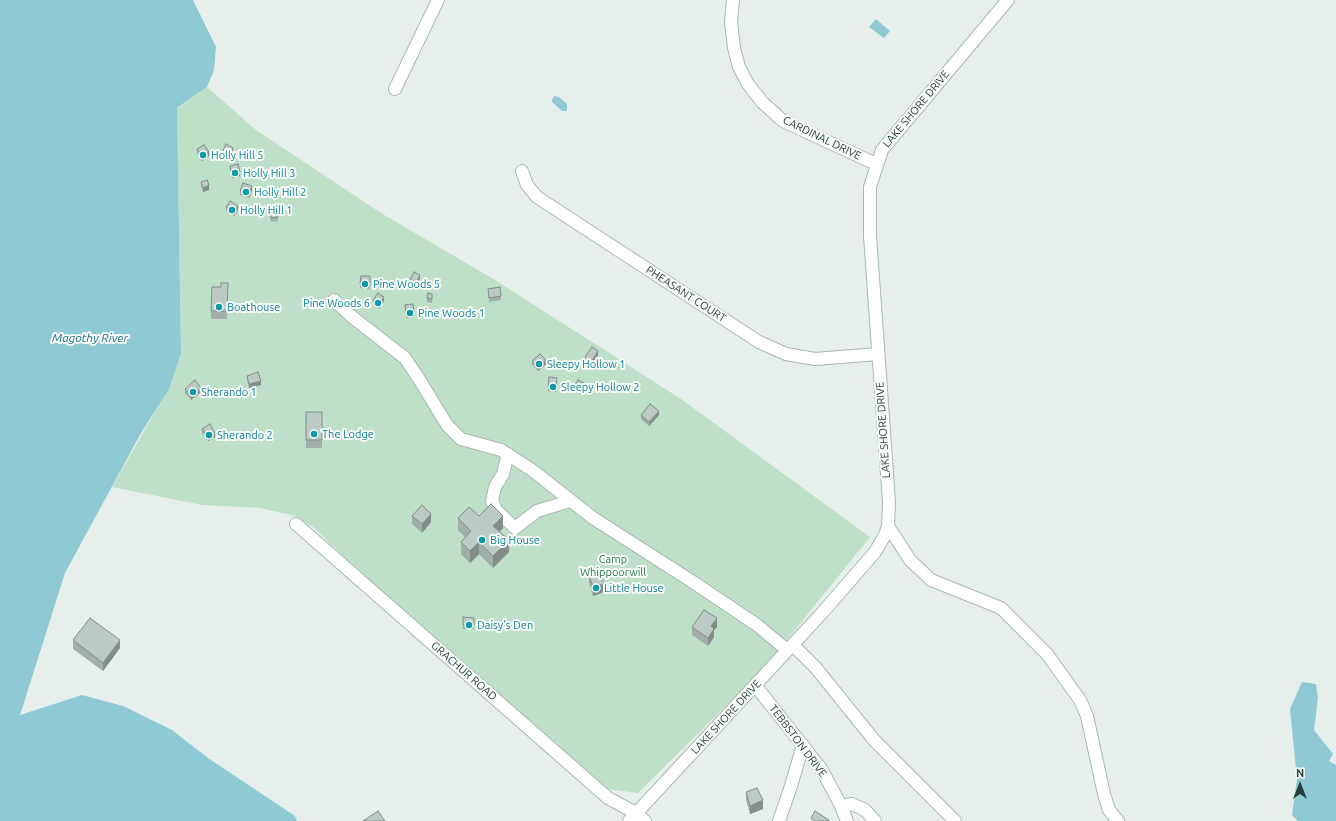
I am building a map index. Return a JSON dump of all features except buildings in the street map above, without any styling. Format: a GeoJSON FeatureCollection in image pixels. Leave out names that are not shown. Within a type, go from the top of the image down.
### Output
{"type":"FeatureCollection","features":[{"type":"Feature","properties":{"kind":"street"},"geometry":{"type":"LineString","coordinates":[[395,89],[438,0]]}},
{"type":"Feature","properties":{"kind":"street","name":"CARDINAL DRIVE"},"geometry":{"type":"LineString","coordinates":[[733,0],[731,22],[734,48],[739,67],[748,84],[762,102],[782,121],[876,164]]}},
{"type":"Feature","properties":{"kind":"street","name":"LAKE SHORE DRIVE"},"geometry":{"type":"LineString","coordinates":[[637,818],[875,552],[888,526],[889,502],[869,210],[870,187],[876,164],[882,150],[1008,0]]}},
{"type":"Feature","properties":{"kind":"street","name":"PHEASANT COURT"},"geometry":{"type":"LineString","coordinates":[[522,170],[527,185],[536,197],[758,342],[786,354],[815,359],[878,354]]}},
{"type":"Feature","properties":{"kind":"street"},"geometry":{"type":"LineString","coordinates":[[334,300],[350,316],[405,358],[447,425],[461,439],[501,450],[508,454],[532,470],[570,501],[617,534],[757,625],[816,668],[874,740],[955,821]]}},
{"type":"Feature","properties":{"kind":"street"},"geometry":{"type":"LineString","coordinates":[[508,454],[503,474],[495,487],[492,501],[496,510],[515,528],[537,511],[570,501]]}},
{"type":"Feature","properties":{"kind":"street","name":"GRACHUR ROAD"},"geometry":{"type":"LineString","coordinates":[[296,524],[608,798],[637,818]]}},
{"type":"Feature","properties":{"kind":"street"},"geometry":{"type":"LineString","coordinates":[[888,526],[910,560],[931,580],[1001,608],[1047,654],[1080,700],[1087,716],[1104,794],[1109,810],[1118,821]]}},
{"type":"Feature","properties":{"kind":"street","name":"TEBBSTON DRIVE"},"geometry":{"type":"LineString","coordinates":[[755,686],[822,770],[841,806],[847,821]]}},
{"type":"Feature","properties":{"kind":"street"},"geometry":{"type":"LineString","coordinates":[[778,821],[791,786],[803,745]]}},
{"type":"Feature","properties":{"kind":"street"},"geometry":{"type":"LineString","coordinates":[[841,806],[852,804],[865,810],[875,821]]}},
{"type":"Feature","properties":{"kind":"green space","name":"Camp Whippoorwill"},"geometry":{"type":"Polygon","coordinates":[[[207,87],[256,130],[381,213],[495,280],[681,399],[870,537],[766,666],[638,793],[606,789],[366,578],[313,527],[295,516],[260,508],[202,505],[112,487],[168,389],[181,355],[177,109],[207,87]]]}},
{"type":"Feature","properties":{"kind":"water","name":"Magothy River"},"geometry":{"type":"Polygon","coordinates":[[[0,0],[193,0],[216,47],[214,70],[207,87],[177,108],[181,354],[169,389],[141,433],[65,573],[20,715],[82,695],[123,706],[172,730],[208,758],[295,816],[297,821],[0,821],[0,0]]]}},
{"type":"Feature","properties":{"kind":"water"},"geometry":{"type":"Polygon","coordinates":[[[876,19],[890,31],[884,38],[869,27],[876,19]]]}},
{"type":"Feature","properties":{"kind":"water"},"geometry":{"type":"Polygon","coordinates":[[[554,96],[559,97],[567,104],[567,111],[562,111],[552,102],[554,96]]]}},
{"type":"Feature","properties":{"kind":"water"},"geometry":{"type":"Polygon","coordinates":[[[1302,682],[1316,684],[1318,698],[1314,730],[1333,754],[1329,761],[1336,765],[1336,821],[1298,821],[1292,815],[1297,779],[1290,709],[1302,682]]]}},
{"type":"Feature","properties":{"kind":"place","name":"Holly Hill 5"},"geometry":{"type":"Point","coordinates":[203,155]}},
{"type":"Feature","properties":{"kind":"place","name":"Holly Hill 3"},"geometry":{"type":"Point","coordinates":[235,173]}},
{"type":"Feature","properties":{"kind":"place","name":"Holly Hill 2"},"geometry":{"type":"Point","coordinates":[246,192]}},
{"type":"Feature","properties":{"kind":"place","name":"Holly Hill 1"},"geometry":{"type":"Point","coordinates":[232,210]}},
{"type":"Feature","properties":{"kind":"place","name":"Pine Woods 5"},"geometry":{"type":"Point","coordinates":[365,284]}},
{"type":"Feature","properties":{"kind":"place","name":"Pine Woods 6"},"geometry":{"type":"Point","coordinates":[378,303]}},
{"type":"Feature","properties":{"kind":"place","name":"Boathouse"},"geometry":{"type":"Point","coordinates":[219,307]}},
{"type":"Feature","properties":{"kind":"place","name":"Pine Woods 1"},"geometry":{"type":"Point","coordinates":[410,313]}},
{"type":"Feature","properties":{"kind":"place","name":"Sleepy Hollow 1"},"geometry":{"type":"Point","coordinates":[539,364]}},
{"type":"Feature","properties":{"kind":"place","name":"Sleepy Hollow 2"},"geometry":{"type":"Point","coordinates":[553,387]}},
{"type":"Feature","properties":{"kind":"place","name":"Sherando 1"},"geometry":{"type":"Point","coordinates":[193,392]}},
{"type":"Feature","properties":{"kind":"place","name":"The Lodge"},"geometry":{"type":"Point","coordinates":[314,434]}},
{"type":"Feature","properties":{"kind":"place","name":"Sherando 2"},"geometry":{"type":"Point","coordinates":[209,435]}},
{"type":"Feature","properties":{"kind":"place","name":"Big House"},"geometry":{"type":"Point","coordinates":[482,540]}},
{"type":"Feature","properties":{"kind":"place","name":"Little House"},"geometry":{"type":"Point","coordinates":[596,588]}},
{"type":"Feature","properties":{"kind":"place","name":"Daisy’s Den"},"geometry":{"type":"Point","coordinates":[469,625]}}]}
